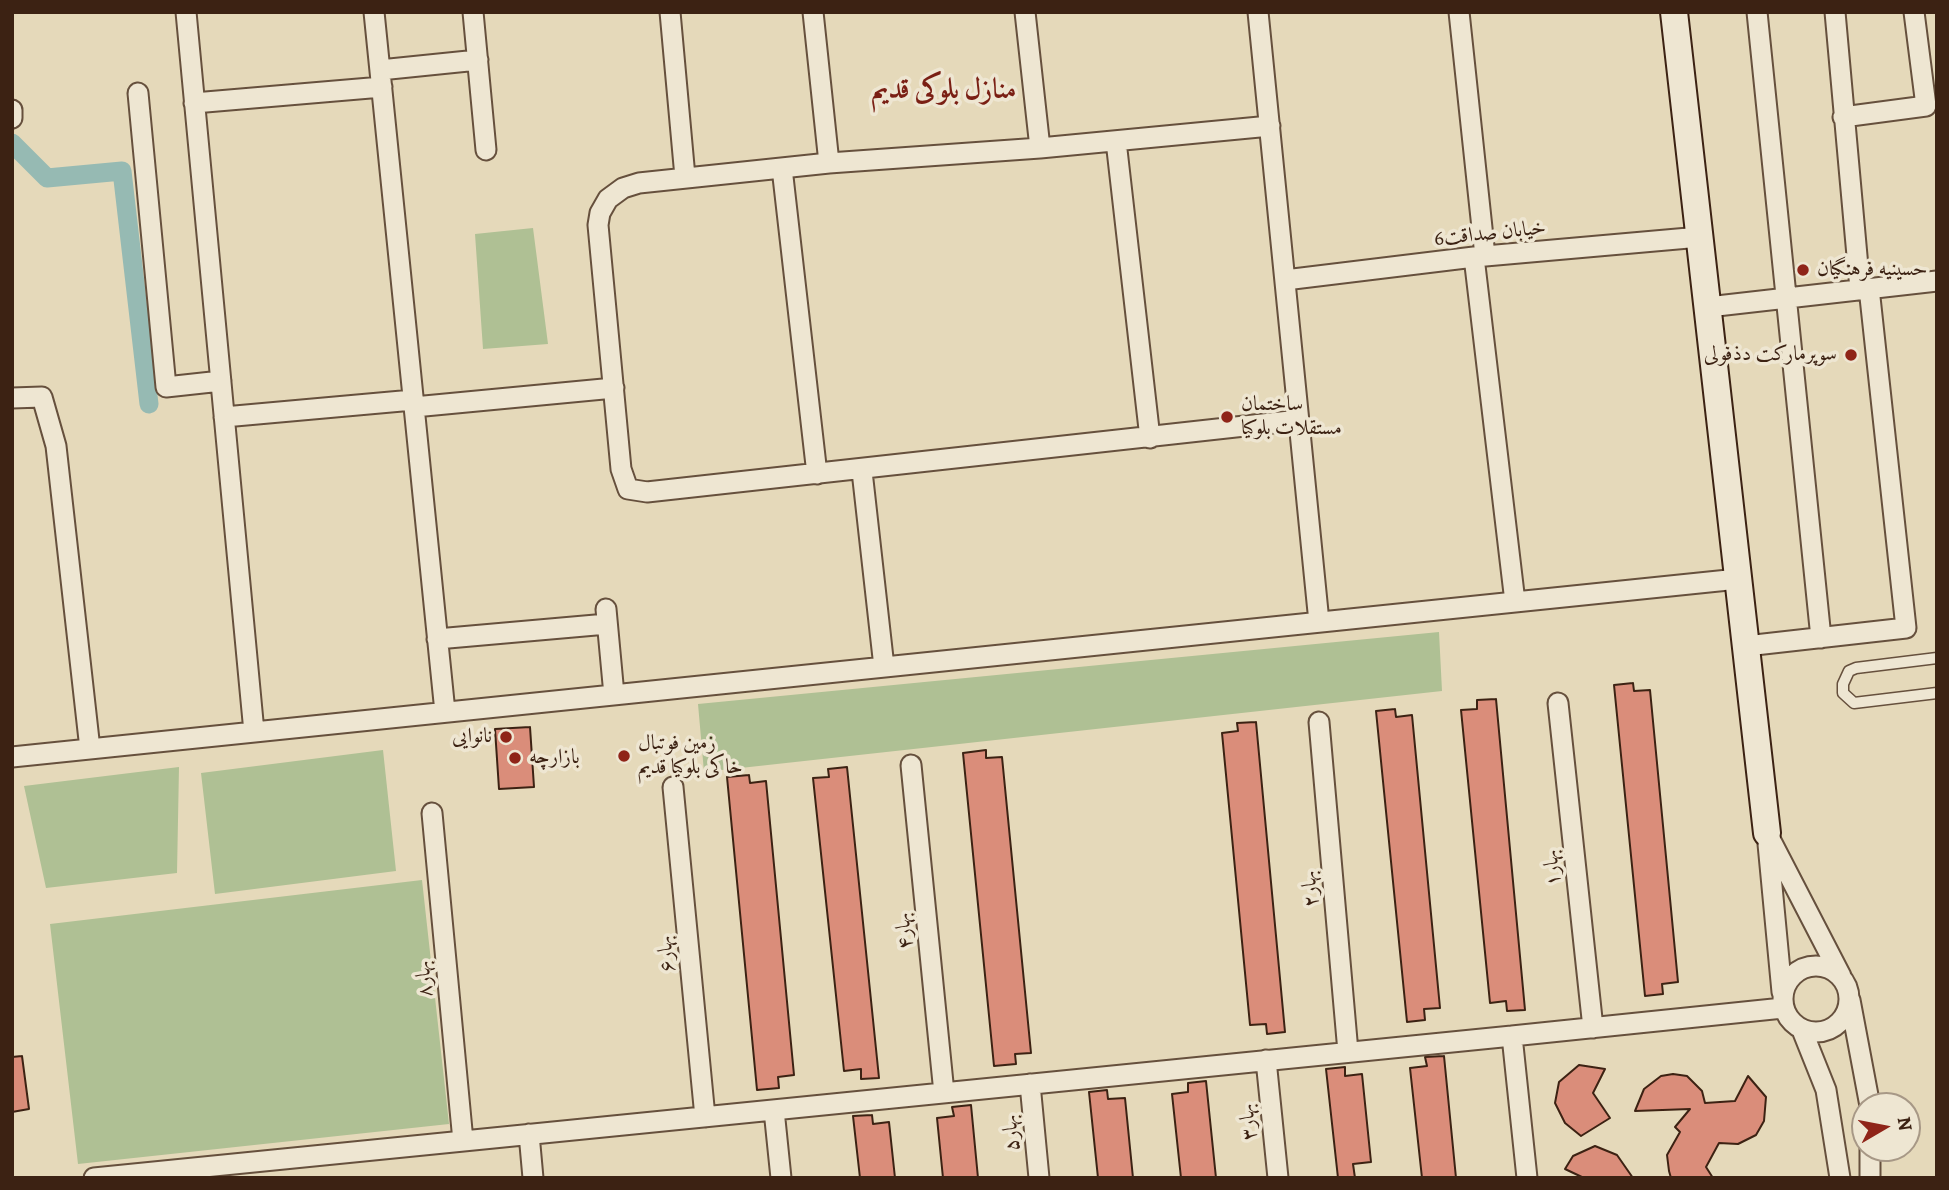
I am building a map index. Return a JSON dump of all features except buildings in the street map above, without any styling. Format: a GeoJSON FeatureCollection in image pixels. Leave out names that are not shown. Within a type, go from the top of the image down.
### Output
{"type":"FeatureCollection","features":[{"type":"Feature","properties":{"kind":"street"},"geometry":{"type":"LineString","coordinates":[[186,12],[254,732]]}},
{"type":"Feature","properties":{"kind":"street"},"geometry":{"type":"LineString","coordinates":[[374,12],[445,712]]}},
{"type":"Feature","properties":{"kind":"street"},"geometry":{"type":"LineString","coordinates":[[473,12],[486,150]]}},
{"type":"Feature","properties":{"kind":"street"},"geometry":{"type":"LineString","coordinates":[[670,12],[685,177]]}},
{"type":"Feature","properties":{"kind":"street"},"geometry":{"type":"LineString","coordinates":[[813,12],[830,163]]}},
{"type":"Feature","properties":{"kind":"street"},"geometry":{"type":"LineString","coordinates":[[1025,12],[1040,148]]}},
{"type":"Feature","properties":{"kind":"street"},"geometry":{"type":"LineString","coordinates":[[1258,12],[1320,622]]}},
{"type":"Feature","properties":{"kind":"street"},"geometry":{"type":"LineString","coordinates":[[1459,12],[1480,257],[1515,602]]}},
{"type":"Feature","properties":{"kind":"street"},"geometry":{"type":"LineString","coordinates":[[1674,12],[1767,833],[1783,1000],[1790,1021],[1802,1030],[1817,1032],[1832,1029],[1843,1019],[1849,1005],[1845,983],[1822,966],[1800,969],[1788,979],[1783,1000]]}},
{"type":"Feature","properties":{"kind":"street"},"geometry":{"type":"LineString","coordinates":[[1757,12],[1821,638]]}},
{"type":"Feature","properties":{"kind":"street"},"geometry":{"type":"LineString","coordinates":[[1746,646],[1906,628],[1843,117],[1835,12]]}},
{"type":"Feature","properties":{"kind":"street"},"geometry":{"type":"LineString","coordinates":[[1843,117],[1926,106],[1914,12]]}},
{"type":"Feature","properties":{"kind":"street"},"geometry":{"type":"LineString","coordinates":[[194,103],[381,79],[478,60]]}},
{"type":"Feature","properties":{"kind":"street"},"geometry":{"type":"LineString","coordinates":[[138,93],[166,387],[220,382]]}},
{"type":"Feature","properties":{"kind":"street"},"geometry":{"type":"LineString","coordinates":[[12,110],[12,118]]}},
{"type":"Feature","properties":{"kind":"street"},"geometry":{"type":"LineString","coordinates":[[1270,126],[1040,148],[830,163],[685,177],[639,183],[623,188],[608,199],[600,213],[598,225],[621,469],[628,489],[648,492],[862,471],[1299,420]]}},
{"type":"Feature","properties":{"kind":"street"},"geometry":{"type":"LineString","coordinates":[[1116,141],[1150,438]]}},
{"type":"Feature","properties":{"kind":"street"},"geometry":{"type":"LineString","coordinates":[[782,168],[817,474]]}},
{"type":"Feature","properties":{"kind":"street","name":"خیابان صداقت6"},"geometry":{"type":"LineString","coordinates":[[1285,280],[1480,257],[1700,237]]}},
{"type":"Feature","properties":{"kind":"street"},"geometry":{"type":"LineString","coordinates":[[1707,307],[1937,281]]}},
{"type":"Feature","properties":{"kind":"street"},"geometry":{"type":"LineString","coordinates":[[224,417],[614,387]]}},
{"type":"Feature","properties":{"kind":"street"},"geometry":{"type":"LineString","coordinates":[[12,398],[42,397],[56,446],[90,749]]}},
{"type":"Feature","properties":{"kind":"street"},"geometry":{"type":"LineString","coordinates":[[862,471],[884,667]]}},
{"type":"Feature","properties":{"kind":"street"},"geometry":{"type":"LineString","coordinates":[[12,757],[1738,579]]}},
{"type":"Feature","properties":{"kind":"street"},"geometry":{"type":"LineString","coordinates":[[438,639],[606,617],[614,695]]}},
{"type":"Feature","properties":{"kind":"street","name":"بهار۱"},"geometry":{"type":"LineString","coordinates":[[1558,703],[1593,1028]]}},
{"type":"Feature","properties":{"kind":"street","name":"بهار۲"},"geometry":{"type":"LineString","coordinates":[[1319,722],[1348,1052]]}},
{"type":"Feature","properties":{"kind":"street","name":"بهار۴"},"geometry":{"type":"LineString","coordinates":[[911,765],[944,1093]]}},
{"type":"Feature","properties":{"kind":"street","name":"بهار۶"},"geometry":{"type":"LineString","coordinates":[[673,787],[705,1116]]}},
{"type":"Feature","properties":{"kind":"street","name":"بهار۸"},"geometry":{"type":"LineString","coordinates":[[432,813],[463,1141]]}},
{"type":"Feature","properties":{"kind":"street"},"geometry":{"type":"LineString","coordinates":[[1767,833],[1845,983],[1867,1092]]}},
{"type":"Feature","properties":{"kind":"street"},"geometry":{"type":"LineString","coordinates":[[94,1178],[248,1170],[529,1134],[1593,1028],[1783,1000]]}},
{"type":"Feature","properties":{"kind":"street"},"geometry":{"type":"LineString","coordinates":[[1802,1030],[1826,1090],[1840,1178]]}},
{"type":"Feature","properties":{"kind":"street"},"geometry":{"type":"LineString","coordinates":[[1511,1036],[1527,1178]]}},
{"type":"Feature","properties":{"kind":"street","name":"بهار۳"},"geometry":{"type":"LineString","coordinates":[[1266,1060],[1278,1178]]}},
{"type":"Feature","properties":{"kind":"street","name":"بهار۵"},"geometry":{"type":"LineString","coordinates":[[1030,1084],[1039,1178]]}},
{"type":"Feature","properties":{"kind":"street"},"geometry":{"type":"LineString","coordinates":[[775,1110],[781,1178]]}},
{"type":"Feature","properties":{"kind":"street"},"geometry":{"type":"LineString","coordinates":[[529,1134],[533,1178]]}},
{"type":"Feature","properties":{"kind":"lane"},"geometry":{"type":"LineString","coordinates":[[1937,657],[1856,668],[1849,671],[1843,684],[1848,700],[1862,704],[1937,693]]}},
{"type":"Feature","properties":{"kind":"green space"},"geometry":{"type":"Polygon","coordinates":[[[533,228],[548,344],[483,349],[475,234],[533,228]]]}},
{"type":"Feature","properties":{"kind":"green space"},"geometry":{"type":"Polygon","coordinates":[[[1439,632],[1442,691],[704,772],[698,704],[1439,632]]]}},
{"type":"Feature","properties":{"kind":"green space"},"geometry":{"type":"Polygon","coordinates":[[[383,750],[396,871],[215,894],[201,773],[383,750]]]}},
{"type":"Feature","properties":{"kind":"green space"},"geometry":{"type":"Polygon","coordinates":[[[179,767],[177,873],[46,888],[24,786],[179,767]]]}},
{"type":"Feature","properties":{"kind":"green space"},"geometry":{"type":"Polygon","coordinates":[[[422,880],[449,1124],[78,1164],[50,924],[422,880]]]}},
{"type":"Feature","properties":{"kind":"waterway"},"geometry":{"type":"LineString","coordinates":[[12,143],[47,178],[122,171],[149,404]]}},
{"type":"Feature","properties":{"kind":"place","name":"حسینیه فرهنگیان"},"geometry":{"type":"Point","coordinates":[1803,270]}},
{"type":"Feature","properties":{"kind":"place","name":"سوپرمارکت دذفولی"},"geometry":{"type":"Point","coordinates":[1851,355]}},
{"type":"Feature","properties":{"kind":"place","name":"ساختمان مستقلات بلوکیا"},"geometry":{"type":"Point","coordinates":[1227,417]}},
{"type":"Feature","properties":{"kind":"place","name":"نانوایی"},"geometry":{"type":"Point","coordinates":[506,737]}},
{"type":"Feature","properties":{"kind":"place","name":"زمین فوتبال خاکی بلوکیا قدیم"},"geometry":{"type":"Point","coordinates":[624,756]}},
{"type":"Feature","properties":{"kind":"place","name":"بازارچه"},"geometry":{"type":"Point","coordinates":[515,758]}},
{"type":"Feature","properties":{"kind":"district","name":"منازل بلوکی قدیم"},"geometry":{"type":"Point","coordinates":[944,91]}}]}
